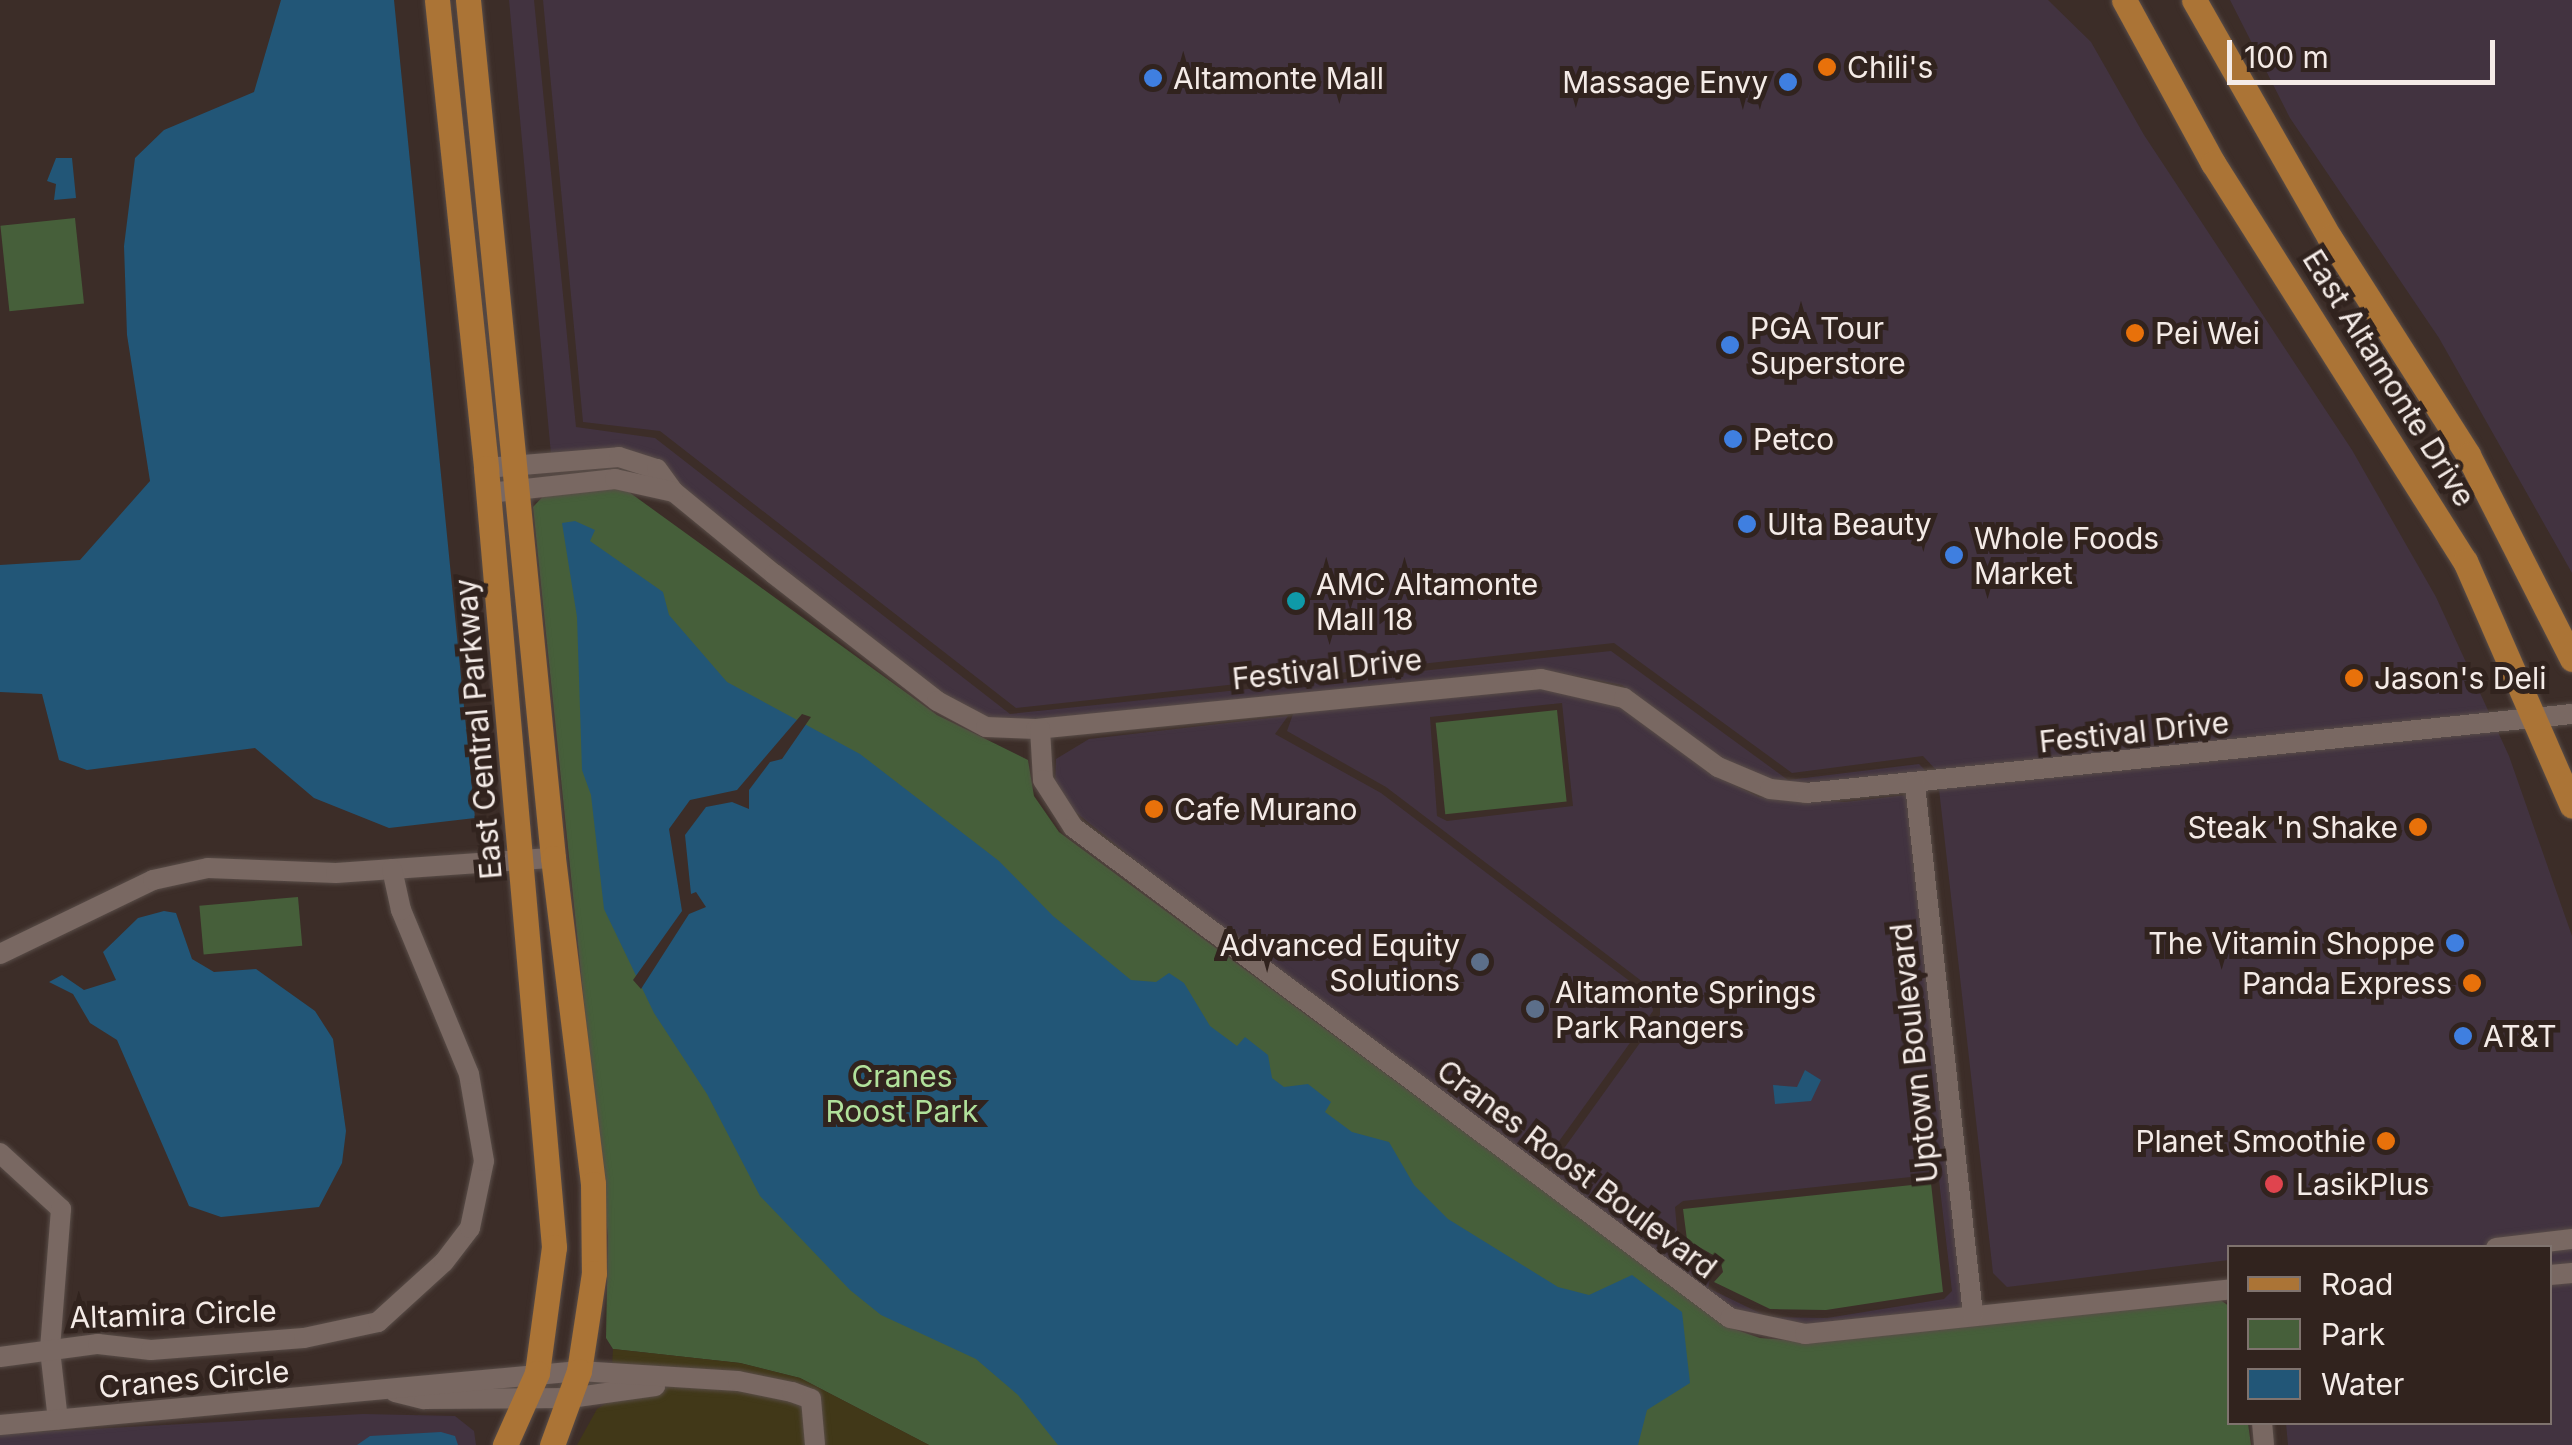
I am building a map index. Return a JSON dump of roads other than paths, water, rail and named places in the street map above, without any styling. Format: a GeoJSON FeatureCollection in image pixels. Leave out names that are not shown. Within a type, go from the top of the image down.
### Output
{"type":"FeatureCollection","features":[{"type":"Feature","properties":{"kind":"main road","name":"East Central Parkway"},"geometry":{"type":"LineString","coordinates":[[437,0],[487,480],[554,1247],[537,1373],[505,1445]]}},
{"type":"Feature","properties":{"kind":"main road","name":"East Central Parkway"},"geometry":{"type":"LineString","coordinates":[[468,0],[553,858],[593,1184],[594,1273],[578,1371],[552,1445]]}},
{"type":"Feature","properties":{"kind":"main road","name":"East Altamonte Drive"},"geometry":{"type":"LineString","coordinates":[[2124,0],[2213,162],[2465,561],[2537,718],[2572,806]]}},
{"type":"Feature","properties":{"kind":"main road","name":"East Altamonte Drive"},"geometry":{"type":"LineString","coordinates":[[2194,0],[2330,238],[2468,455],[2572,659]]}},
{"type":"Feature","properties":{"kind":"street","name":"Festival Drive"},"geometry":{"type":"LineString","coordinates":[[487,480],[615,479],[674,492],[937,701],[986,727],[1040,729],[1541,679],[1624,698],[1718,767],[1770,788],[1845,792],[2572,714]]}},
{"type":"Feature","properties":{"kind":"street","name":"Cranes Roost Boulevard"},"geometry":{"type":"LineString","coordinates":[[1040,729],[1047,790],[1073,828],[1704,1302],[1781,1333],[2227,1289]]}},
{"type":"Feature","properties":{"kind":"street","name":"Uptown Boulevard"},"geometry":{"type":"LineString","coordinates":[[1915,785],[1973,1315]]}},
{"type":"Feature","properties":{"kind":"street"},"geometry":{"type":"LineString","coordinates":[[0,954],[153,880],[208,868],[392,868],[553,858]]}},
{"type":"Feature","properties":{"kind":"street","name":"Altamira Circle"},"geometry":{"type":"LineString","coordinates":[[0,1358],[50,1350],[304,1338],[378,1322],[444,1262],[470,1228],[484,1161],[469,1074],[407,928],[392,868]]}},
{"type":"Feature","properties":{"kind":"street"},"geometry":{"type":"LineString","coordinates":[[0,1153],[61,1209],[50,1350],[58,1420]]}},
{"type":"Feature","properties":{"kind":"street"},"geometry":{"type":"LineString","coordinates":[[2524,1245],[2572,1240]]}},
{"type":"Feature","properties":{"kind":"street","name":"Cranes Circle"},"geometry":{"type":"LineString","coordinates":[[0,1425],[394,1392],[430,1382],[537,1373],[578,1371],[695,1380]]}},
{"type":"Feature","properties":{"kind":"street"},"geometry":{"type":"LineString","coordinates":[[695,1380],[738,1381],[811,1399],[815,1445]]}},
{"type":"Feature","properties":{"kind":"street","name":"Cranes Circle"},"geometry":{"type":"LineString","coordinates":[[394,1392],[424,1399],[570,1398],[695,1380]]}},
{"type":"Feature","properties":{"kind":"water"},"geometry":{"type":"Polygon","coordinates":[[[281,0],[394,0],[475,818],[389,828],[314,798],[255,748],[87,770],[59,760],[42,694],[0,692],[0,565],[80,560],[150,481],[127,335],[124,246],[135,158],[164,130],[254,92],[281,0]]]}},
{"type":"Feature","properties":{"kind":"water"},"geometry":{"type":"Polygon","coordinates":[[[56,158],[72,158],[76,198],[54,200],[56,184],[47,181],[56,158]]]}},
{"type":"Feature","properties":{"kind":"water","name":"Cranes Roost Park"},"geometry":{"type":"Polygon","coordinates":[[[575,521],[595,530],[590,541],[663,592],[669,615],[727,682],[860,754],[999,861],[1053,916],[1131,980],[1156,982],[1169,973],[1184,983],[1210,1026],[1237,1046],[1245,1037],[1268,1055],[1272,1078],[1284,1087],[1308,1084],[1331,1102],[1325,1112],[1352,1132],[1389,1142],[1414,1185],[1448,1219],[1558,1287],[1589,1295],[1632,1275],[1682,1312],[1690,1383],[1647,1410],[1638,1445],[1058,1445],[1018,1395],[976,1359],[881,1315],[850,1290],[760,1196],[707,1094],[654,1013],[604,909],[591,795],[582,770],[577,617],[562,523],[575,521]]]}},
{"type":"Feature","properties":{"kind":"water"},"geometry":{"type":"Polygon","coordinates":[[[164,911],[176,913],[192,959],[214,972],[256,969],[315,1011],[333,1039],[346,1131],[342,1163],[319,1207],[221,1217],[189,1206],[117,1040],[90,1023],[73,994],[49,982],[62,975],[84,990],[116,980],[103,952],[138,918],[164,911]]]}},
{"type":"Feature","properties":{"kind":"water"},"geometry":{"type":"Polygon","coordinates":[[[1805,1070],[1821,1080],[1811,1101],[1775,1104],[1773,1085],[1797,1087],[1805,1070]]]}},
{"type":"Feature","properties":{"kind":"water"},"geometry":{"type":"Polygon","coordinates":[[[441,1432],[455,1436],[458,1445],[357,1445],[370,1436],[441,1432]]]}},
{"type":"Feature","properties":{"kind":"place","name":"Chili's"},"geometry":{"type":"Point","coordinates":[1827,67]}},
{"type":"Feature","properties":{"kind":"place","name":"Altamonte Mall"},"geometry":{"type":"Point","coordinates":[1153,78]}},
{"type":"Feature","properties":{"kind":"place","name":"Massage Envy"},"geometry":{"type":"Point","coordinates":[1788,82]}},
{"type":"Feature","properties":{"kind":"place","name":"Pei Wei"},"geometry":{"type":"Point","coordinates":[2135,333]}},
{"type":"Feature","properties":{"kind":"place","name":"PGA Tour Superstore"},"geometry":{"type":"Point","coordinates":[1730,345]}},
{"type":"Feature","properties":{"kind":"place","name":"Petco"},"geometry":{"type":"Point","coordinates":[1733,439]}},
{"type":"Feature","properties":{"kind":"place","name":"Ulta Beauty"},"geometry":{"type":"Point","coordinates":[1747,524]}},
{"type":"Feature","properties":{"kind":"place","name":"Whole Foods Market"},"geometry":{"type":"Point","coordinates":[1954,555]}},
{"type":"Feature","properties":{"kind":"place","name":"AMC Altamonte Mall 18"},"geometry":{"type":"Point","coordinates":[1296,601]}},
{"type":"Feature","properties":{"kind":"place","name":"Jason's Deli"},"geometry":{"type":"Point","coordinates":[2354,678]}},
{"type":"Feature","properties":{"kind":"place","name":"Cafe Murano"},"geometry":{"type":"Point","coordinates":[1154,809]}},
{"type":"Feature","properties":{"kind":"place","name":"Steak 'n Shake"},"geometry":{"type":"Point","coordinates":[2418,827]}},
{"type":"Feature","properties":{"kind":"place","name":"The Vitamin Shoppe"},"geometry":{"type":"Point","coordinates":[2455,943]}},
{"type":"Feature","properties":{"kind":"place","name":"Advanced Equity Solutions"},"geometry":{"type":"Point","coordinates":[1480,962]}},
{"type":"Feature","properties":{"kind":"place","name":"Panda Express"},"geometry":{"type":"Point","coordinates":[2472,983]}},
{"type":"Feature","properties":{"kind":"place","name":"Altamonte Springs Park Rangers"},"geometry":{"type":"Point","coordinates":[1535,1009]}},
{"type":"Feature","properties":{"kind":"place","name":"AT&T"},"geometry":{"type":"Point","coordinates":[2463,1036]}},
{"type":"Feature","properties":{"kind":"place","name":"Planet Smoothie"},"geometry":{"type":"Point","coordinates":[2386,1141]}},
{"type":"Feature","properties":{"kind":"place","name":"LasikPlus"},"geometry":{"type":"Point","coordinates":[2274,1184]}}]}
